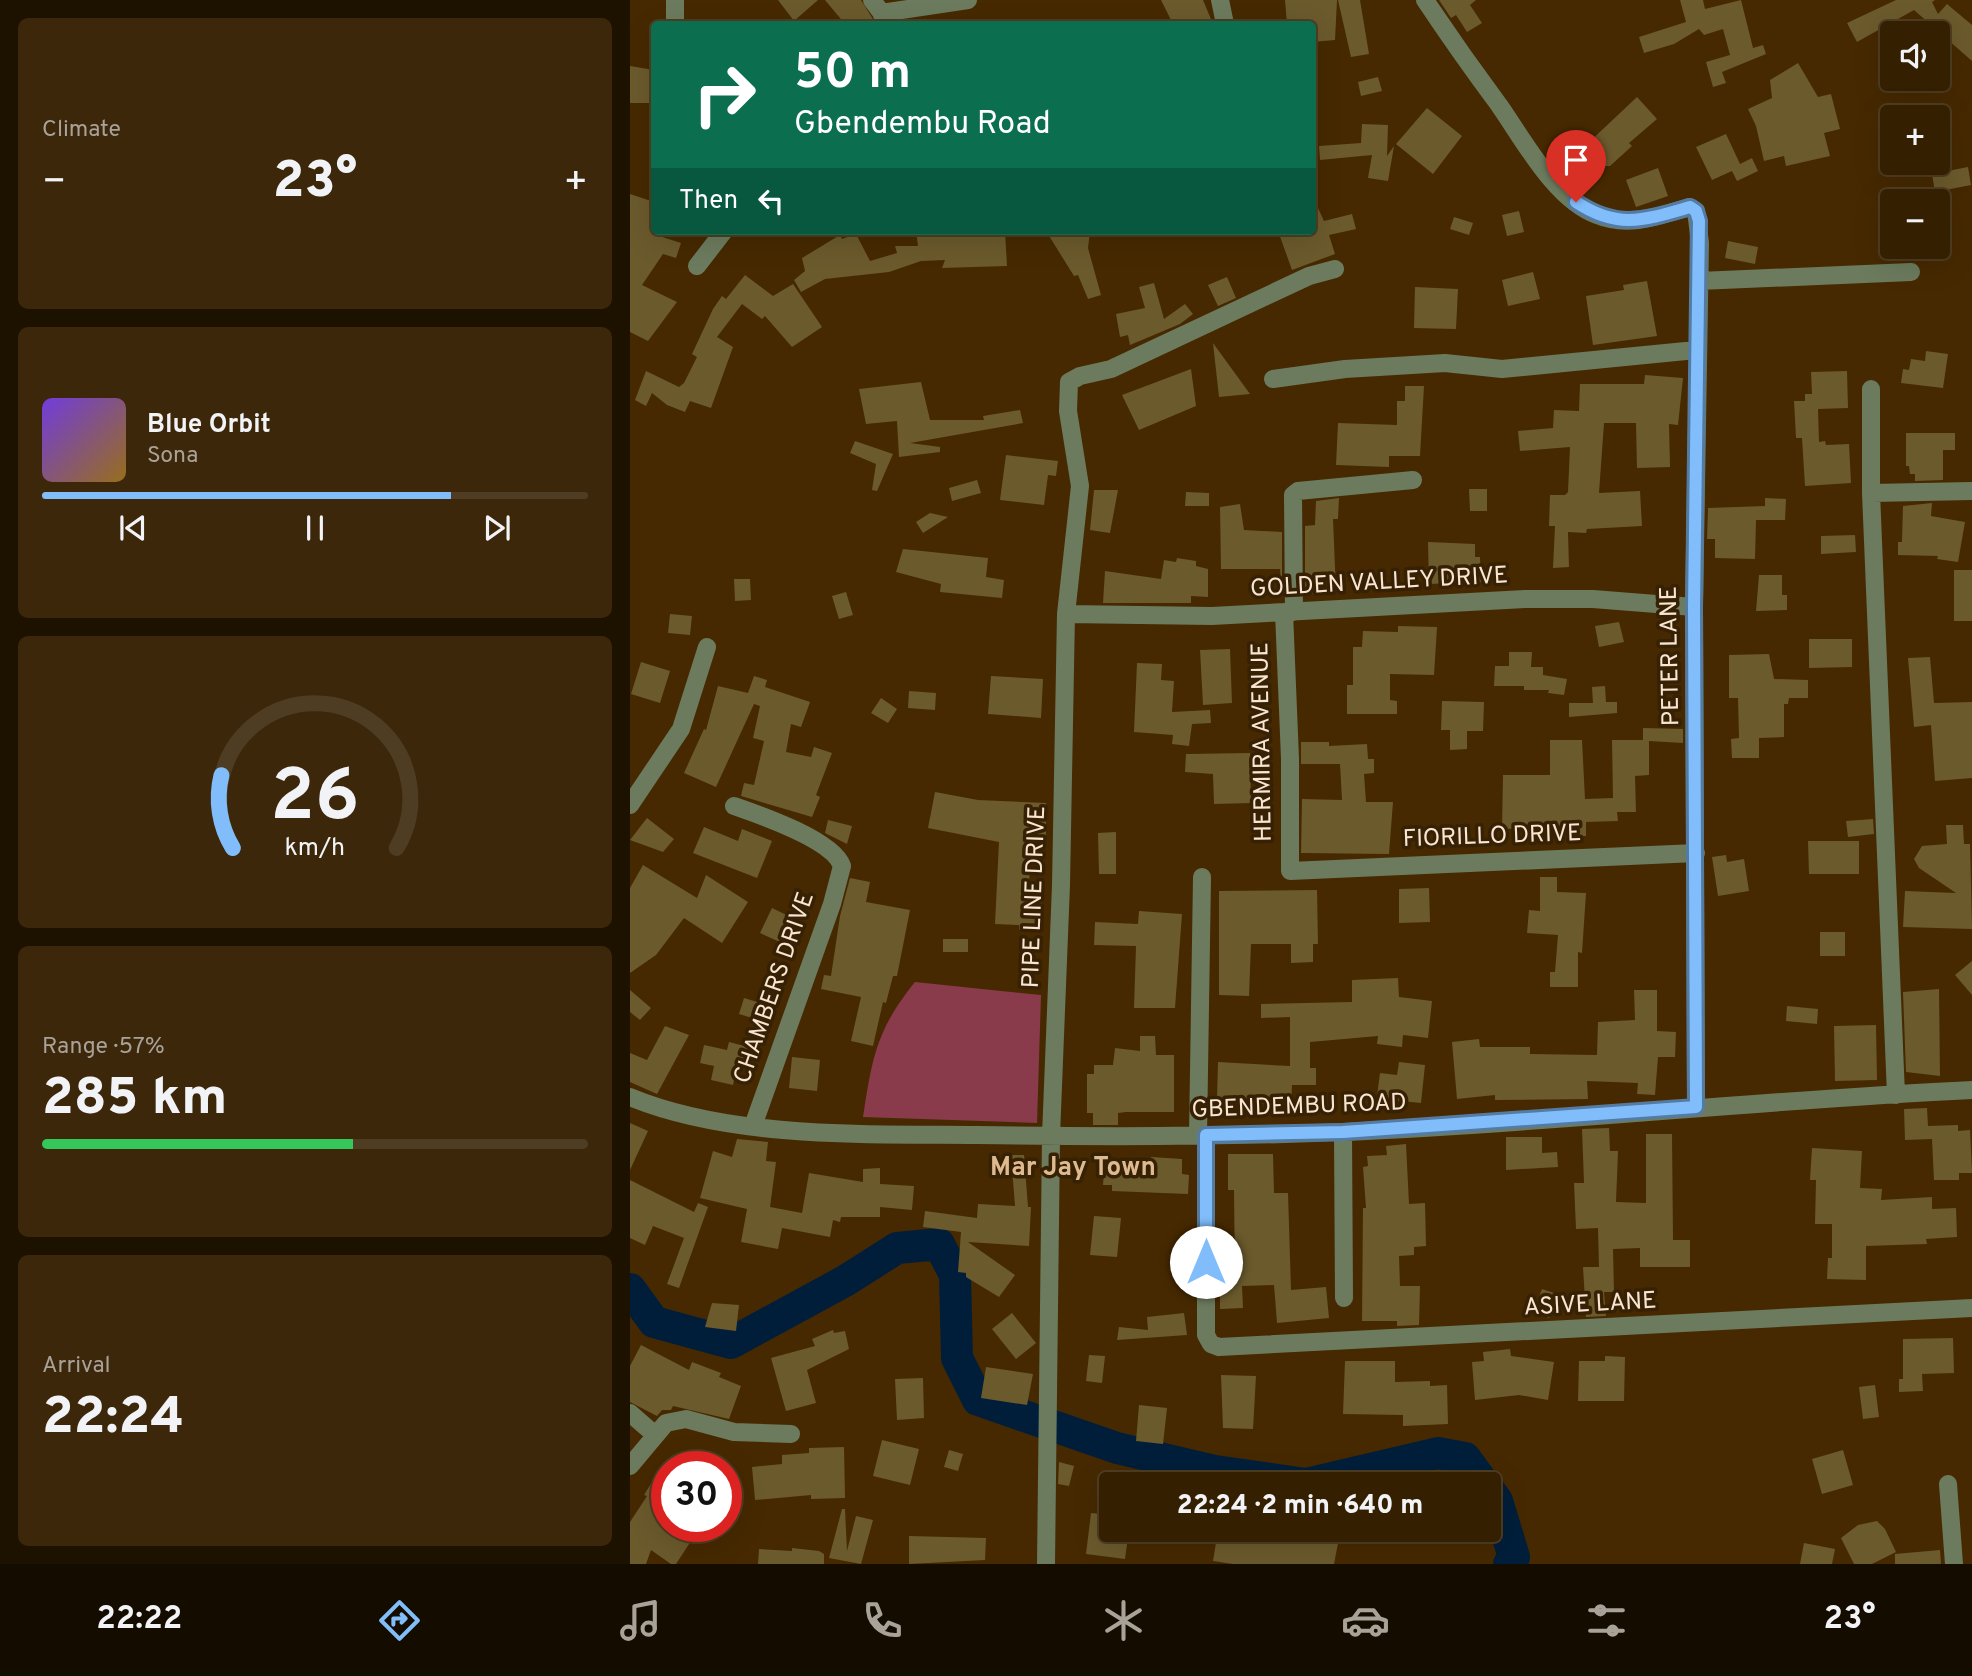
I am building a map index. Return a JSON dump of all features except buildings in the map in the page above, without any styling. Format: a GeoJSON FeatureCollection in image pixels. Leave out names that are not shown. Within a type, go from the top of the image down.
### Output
{"type":"FeatureCollection","features":[{"type":"Feature","properties":{"kind":"street"},"geometry":{"type":"LineString","coordinates":[[675,0],[675,21]]}},
{"type":"Feature","properties":{"kind":"street"},"geometry":{"type":"LineString","coordinates":[[881,13],[968,0]]}},
{"type":"Feature","properties":{"kind":"street"},"geometry":{"type":"LineString","coordinates":[[1220,0],[1224,21]]}},
{"type":"Feature","properties":{"kind":"street","name":"PETER LANE"},"geometry":{"type":"LineString","coordinates":[[1425,0],[1547,174],[1576,202],[1596,215],[1639,222],[1690,207],[1696,211],[1699,221],[1694,607],[1696,1107]]}},
{"type":"Feature","properties":{"kind":"street"},"geometry":{"type":"LineString","coordinates":[[697,266],[721,235]]}},
{"type":"Feature","properties":{"kind":"street","name":"PIPE LINE DRIVE"},"geometry":{"type":"LineString","coordinates":[[1046,1564],[1050,1421],[1051,1136],[1061,885],[1066,614],[1080,486],[1068,411],[1069,382],[1080,376],[1111,369],[1309,276],[1335,269]]}},
{"type":"Feature","properties":{"kind":"street"},"geometry":{"type":"LineString","coordinates":[[1699,281],[1911,272]]}},
{"type":"Feature","properties":{"kind":"street"},"geometry":{"type":"LineString","coordinates":[[1273,379],[1345,369],[1445,363],[1502,369],[1696,351]]}},
{"type":"Feature","properties":{"kind":"street"},"geometry":{"type":"LineString","coordinates":[[1871,388],[1871,493],[1896,1095]]}},
{"type":"Feature","properties":{"kind":"street","name":"HERMIRA AVENUE"},"geometry":{"type":"LineString","coordinates":[[1290,870],[1289,612],[1293,495],[1297,491],[1413,480]]}},
{"type":"Feature","properties":{"kind":"street"},"geometry":{"type":"LineString","coordinates":[[1871,493],[1972,491]]}},
{"type":"Feature","properties":{"kind":"street","name":"GOLDEN VALLEY DRIVE"},"geometry":{"type":"LineString","coordinates":[[1066,614],[1212,616],[1525,599],[1593,599],[1694,607]]}},
{"type":"Feature","properties":{"kind":"street"},"geometry":{"type":"LineString","coordinates":[[634,796],[681,729],[707,647]]}},
{"type":"Feature","properties":{"kind":"street","name":"CHAMBERS DRIVE"},"geometry":{"type":"LineString","coordinates":[[734,806],[763,816],[832,850],[842,866],[832,904],[753,1126]]}},
{"type":"Feature","properties":{"kind":"street","name":"FIORILLO DRIVE"},"geometry":{"type":"LineString","coordinates":[[1290,870],[1696,853]]}},
{"type":"Feature","properties":{"kind":"street"},"geometry":{"type":"LineString","coordinates":[[1202,877],[1202,1135]]}},
{"type":"Feature","properties":{"kind":"street","name":"GBENDEMBU ROAD"},"geometry":{"type":"LineString","coordinates":[[630,1097],[690,1116],[753,1126],[870,1134],[1051,1136],[1343,1132],[1972,1090]]}},
{"type":"Feature","properties":{"kind":"street"},"geometry":{"type":"LineString","coordinates":[[1343,1132],[1344,1298]]}},
{"type":"Feature","properties":{"kind":"street","name":"ASIVE LANE"},"geometry":{"type":"LineString","coordinates":[[1202,1135],[1206,1335],[1211,1344],[1219,1347],[1972,1308]]}},
{"type":"Feature","properties":{"kind":"street"},"geometry":{"type":"LineString","coordinates":[[630,1413],[654,1434]]}},
{"type":"Feature","properties":{"kind":"street"},"geometry":{"type":"LineString","coordinates":[[630,1466],[654,1434],[666,1423],[686,1419],[734,1432],[791,1434]]}},
{"type":"Feature","properties":{"kind":"street"},"geometry":{"type":"LineString","coordinates":[[1948,1484],[1954,1564]]}},
{"type":"Feature","properties":{"kind":"shaded area"},"geometry":{"type":"Polygon","coordinates":[[[915,982],[1041,995],[1037,1123],[863,1117],[878,1045],[892,1014],[915,982]]]}},
{"type":"Feature","properties":{"kind":"waterway"},"geometry":{"type":"LineString","coordinates":[[630,1289],[654,1322],[731,1343],[845,1281],[897,1248],[939,1244],[955,1275],[957,1358],[978,1400],[1117,1448],[1222,1472]]}},
{"type":"Feature","properties":{"kind":"waterway"},"geometry":{"type":"LineString","coordinates":[[1357,1472],[1438,1453],[1465,1458],[1475,1472]]}},
{"type":"Feature","properties":{"kind":"waterway"},"geometry":{"type":"LineString","coordinates":[[1501,1514],[1514,1557],[1509,1564]]}},
{"type":"Feature","properties":{"kind":"district","name":"Mar Jay Town"},"geometry":{"type":"Point","coordinates":[1073,1168]}},
{"type":"Feature","properties":{"kind":"route"},"geometry":{"type":"LineString","coordinates":[[1206,1262],[1206,1135],[1343,1132],[1696,1107],[1694,607],[1699,221],[1696,211],[1690,207],[1639,222],[1596,215],[1576,202]]}}]}
